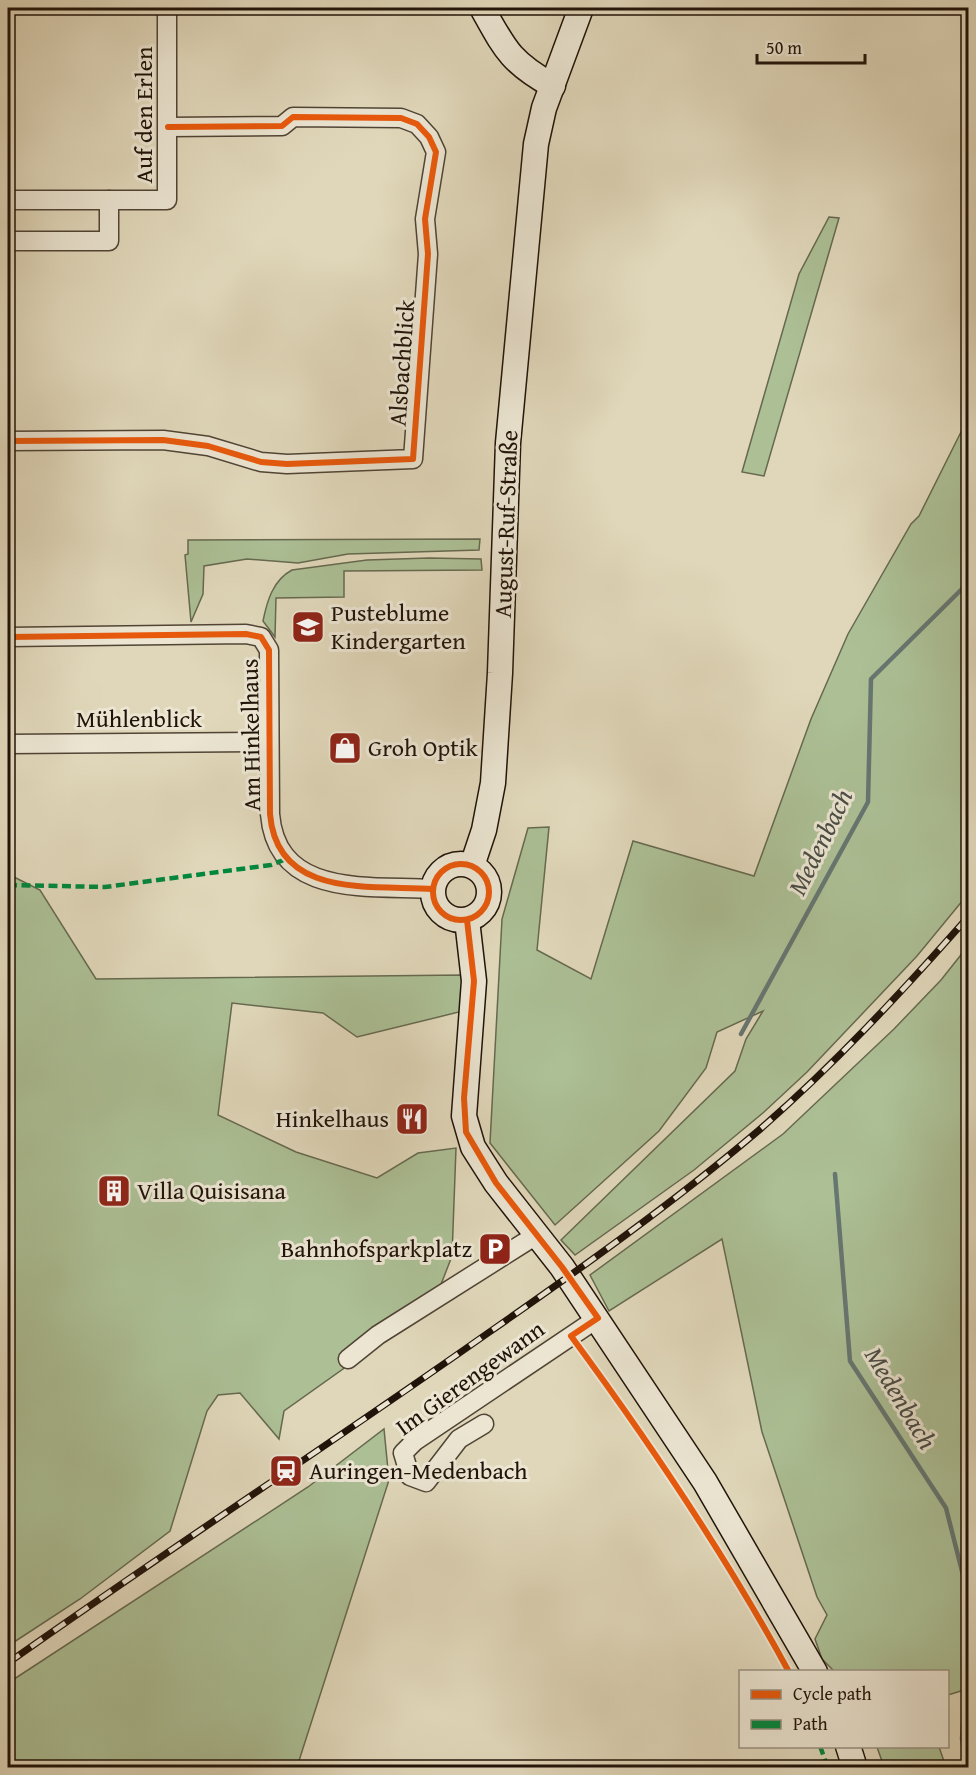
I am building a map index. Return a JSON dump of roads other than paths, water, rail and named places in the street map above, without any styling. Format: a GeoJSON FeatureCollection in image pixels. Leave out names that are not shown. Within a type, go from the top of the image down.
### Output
{"type":"FeatureCollection","features":[{"type":"Feature","properties":{"kind":"main road"},"geometry":{"type":"LineString","coordinates":[[483,8],[505,50],[525,70],[553,86]]}},
{"type":"Feature","properties":{"kind":"main road","name":"August-Ruf-Straße"},"geometry":{"type":"LineString","coordinates":[[472,866],[484,830],[493,783],[500,673],[508,443],[536,144],[553,86],[581,8]]}},
{"type":"Feature","properties":{"kind":"main road"},"geometry":{"type":"LineString","coordinates":[[464,864],[472,866],[487,881],[490,895],[480,914],[458,921],[442,913],[434,898],[435,881],[447,868],[464,864]]}},
{"type":"Feature","properties":{"kind":"main road"},"geometry":{"type":"LineString","coordinates":[[467,920],[474,981],[464,1098],[466,1132],[496,1183],[538,1234],[598,1318],[705,1482],[802,1644],[815,1670]]}},
{"type":"Feature","properties":{"kind":"main road"},"geometry":{"type":"LineString","coordinates":[[849,1748],[855,1767]]}},
{"type":"Feature","properties":{"kind":"street","name":"Auf den Erlen"},"geometry":{"type":"LineString","coordinates":[[8,200],[168,200],[167,8]]}},
{"type":"Feature","properties":{"kind":"street","name":"Alsbachblick"},"geometry":{"type":"LineString","coordinates":[[8,441],[163,440],[208,446],[261,462],[287,464],[413,459],[428,254],[425,219],[436,152],[429,137],[417,124],[401,118],[293,117],[282,126],[168,127]]}},
{"type":"Feature","properties":{"kind":"street","name":"Auf den Erlen"},"geometry":{"type":"LineString","coordinates":[[8,241],[109,241],[109,200]]}},
{"type":"Feature","properties":{"kind":"street","name":"Am Hinkelhaus"},"geometry":{"type":"LineString","coordinates":[[8,637],[254,634],[267,642],[269,650],[271,828],[279,850],[294,867],[318,880],[331,883],[433,889]]}},
{"type":"Feature","properties":{"kind":"street","name":"Mühlenblick"},"geometry":{"type":"LineString","coordinates":[[8,744],[269,742]]}},
{"type":"Feature","properties":{"kind":"street"},"geometry":{"type":"LineString","coordinates":[[348,1359],[378,1335],[538,1234]]}},
{"type":"Feature","properties":{"kind":"street","name":"Im Gierengewann"},"geometry":{"type":"LineString","coordinates":[[484,1424],[459,1439],[433,1483],[410,1476],[403,1453],[415,1441],[598,1318]]}},
{"type":"Feature","properties":{"kind":"waterway","name":"Medenbach"},"geometry":{"type":"LineString","coordinates":[[741,1034],[868,802],[871,679],[968,583]]}},
{"type":"Feature","properties":{"kind":"waterway","name":"Medenbach"},"geometry":{"type":"LineString","coordinates":[[835,1174],[850,1361],[946,1508],[968,1595]]}},
{"type":"Feature","properties":{"kind":"waterway","name":"Medenbach"},"geometry":{"type":"LineString","coordinates":[[967,1768],[962,1739],[968,1639]]}},
{"type":"Feature","properties":{"kind":"railway"},"geometry":{"type":"LineString","coordinates":[[8,1663],[522,1309],[692,1184],[758,1131],[814,1080],[893,1000],[968,917]]}},
{"type":"Feature","properties":{"kind":"place","name":"Pusteblume Kindergarten"},"geometry":{"type":"Point","coordinates":[308,627]}},
{"type":"Feature","properties":{"kind":"place","name":"Groh Optik"},"geometry":{"type":"Point","coordinates":[345,748]}},
{"type":"Feature","properties":{"kind":"place","name":"Hinkelhaus"},"geometry":{"type":"Point","coordinates":[412,1119]}},
{"type":"Feature","properties":{"kind":"place","name":"Villa Quisisana"},"geometry":{"type":"Point","coordinates":[114,1191]}},
{"type":"Feature","properties":{"kind":"place","name":"Bahnhofsparkplatz"},"geometry":{"type":"Point","coordinates":[495,1249]}},
{"type":"Feature","properties":{"kind":"place","name":"Auringen-Medenbach"},"geometry":{"type":"Point","coordinates":[286,1471]}}]}
